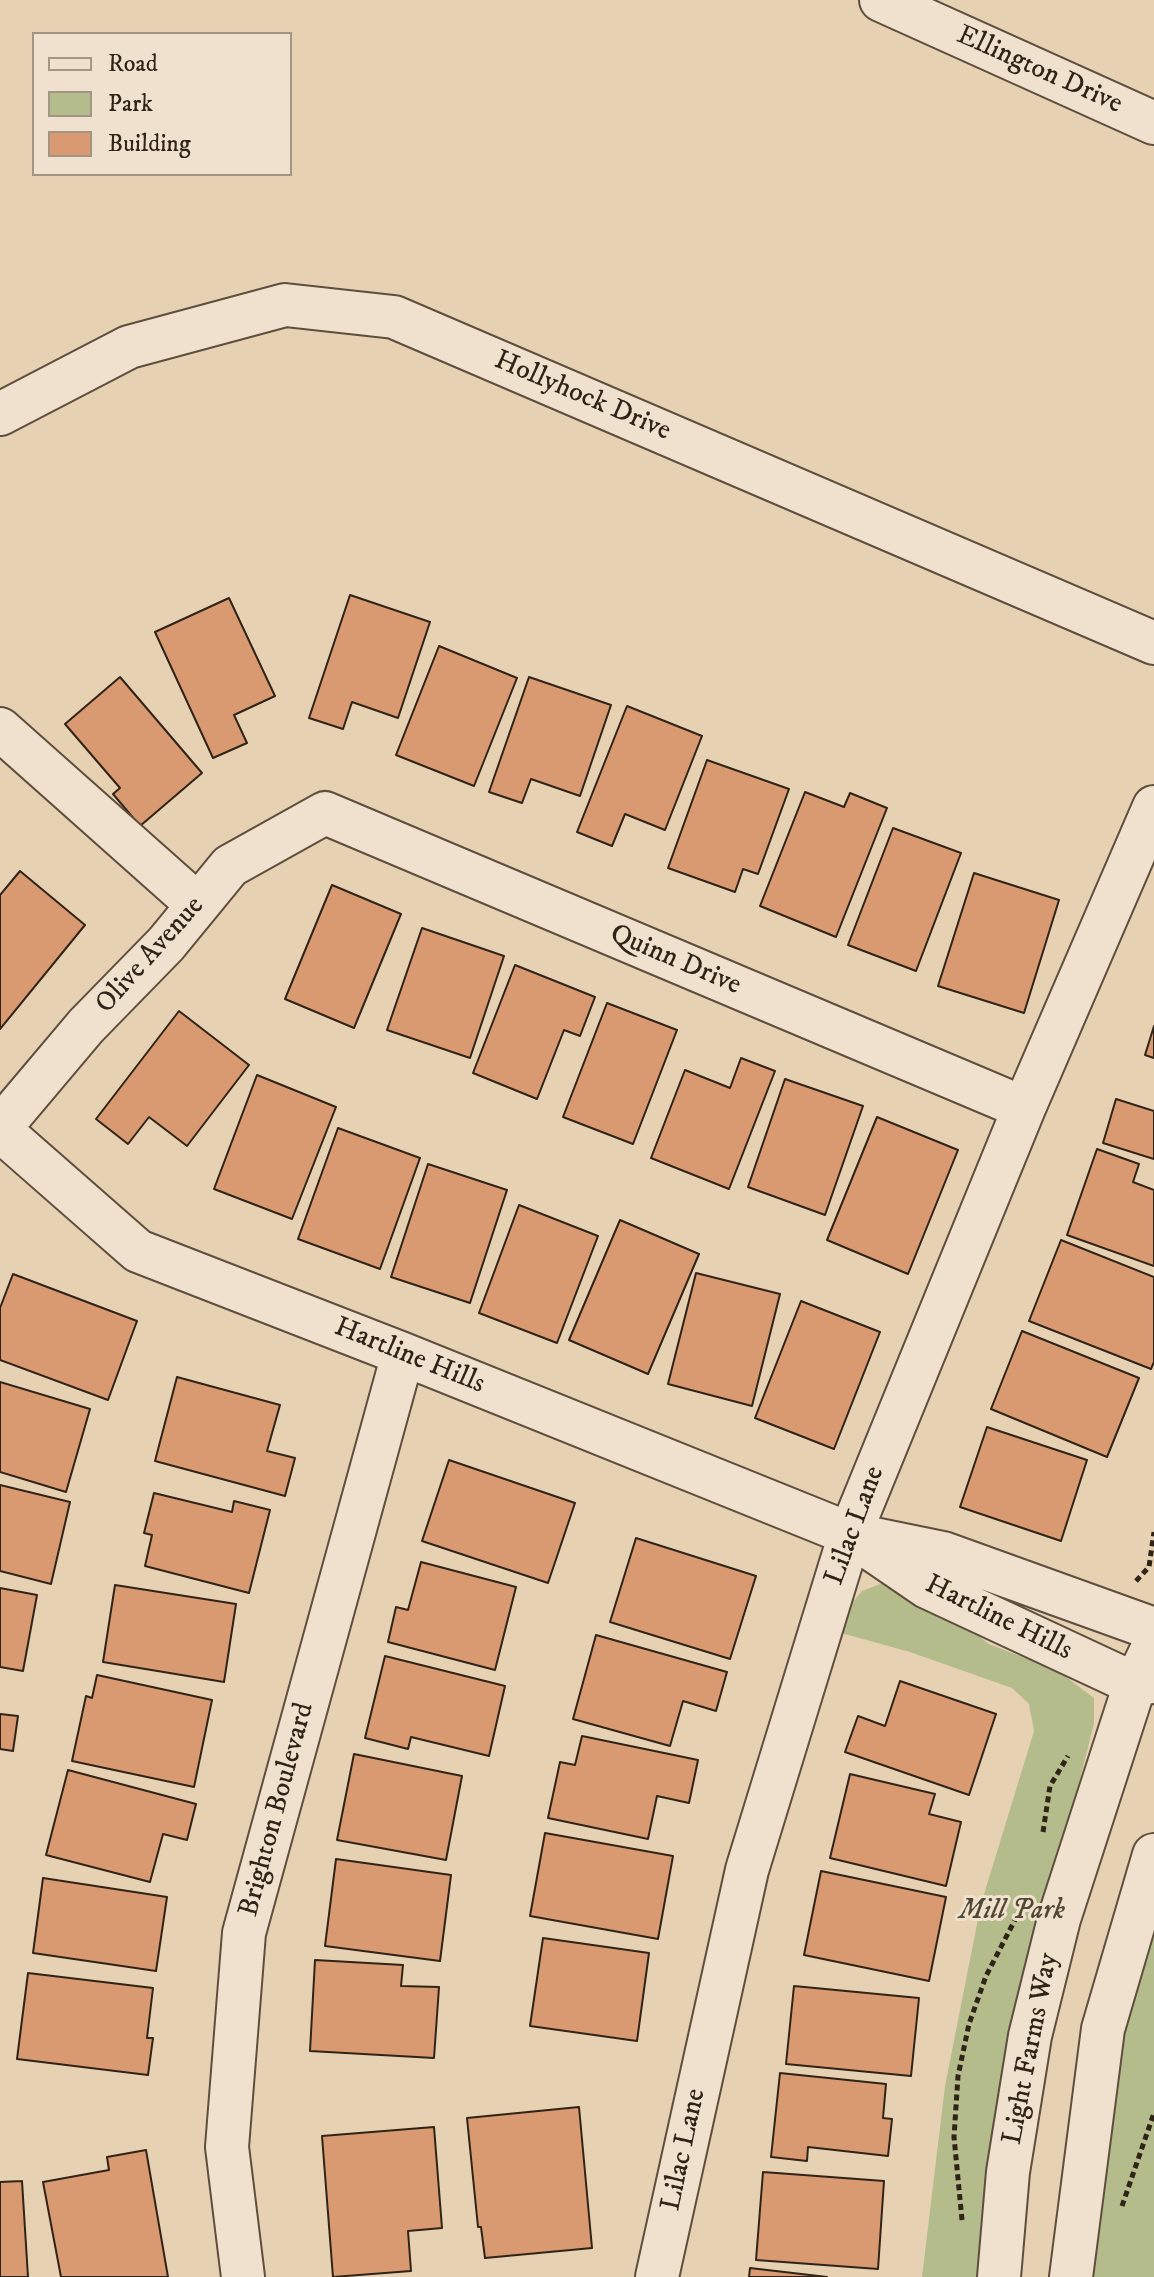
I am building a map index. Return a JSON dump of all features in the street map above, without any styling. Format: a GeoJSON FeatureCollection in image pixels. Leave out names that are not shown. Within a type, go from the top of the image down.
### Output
{"type":"FeatureCollection","features":[{"type":"Feature","properties":{"kind":"street","name":"Ellington Drive"},"geometry":{"type":"LineString","coordinates":[[881,0],[1154,123]]}},
{"type":"Feature","properties":{"kind":"street","name":"Hollyhock Drive"},"geometry":{"type":"LineString","coordinates":[[0,414],[129,347],[285,305],[394,317],[1154,643]]}},
{"type":"Feature","properties":{"kind":"street"},"geometry":{"type":"LineString","coordinates":[[0,729],[198,905]]}},
{"type":"Feature","properties":{"kind":"street","name":"Lilac Lane"},"geometry":{"type":"LineString","coordinates":[[657,2277],[747,1870],[850,1534],[1024,1108],[1154,807]]}},
{"type":"Feature","properties":{"kind":"street","name":"Olive Avenue"},"geometry":{"type":"LineString","coordinates":[[0,1129],[86,1026],[166,944],[230,866],[325,813]]}},
{"type":"Feature","properties":{"kind":"street","name":"Quinn Drive"},"geometry":{"type":"LineString","coordinates":[[325,813],[1024,1108]]}},
{"type":"Feature","properties":{"kind":"street","name":"Hartline Hills"},"geometry":{"type":"LineString","coordinates":[[0,1129],[138,1251],[850,1534],[943,1553],[1154,1629]]}},
{"type":"Feature","properties":{"kind":"street","name":"Brighton Boulevard"},"geometry":{"type":"LineString","coordinates":[[243,2277],[227,2147],[244,1933],[403,1354]]}},
{"type":"Feature","properties":{"kind":"street","name":"Hartline Hills"},"geometry":{"type":"LineString","coordinates":[[850,1534],[927,1587],[1144,1683]]}},
{"type":"Feature","properties":{"kind":"street","name":"Light Farms Way"},"geometry":{"type":"LineString","coordinates":[[999,2277],[1008,2172],[1030,2036],[1059,1919],[1144,1683],[1154,1645]]}},
{"type":"Feature","properties":{"kind":"street"},"geometry":{"type":"LineString","coordinates":[[1071,2277],[1103,2029],[1154,1855]]}},
{"type":"Feature","properties":{"kind":"path"},"geometry":{"type":"LineString","coordinates":[[1121,2209],[1154,2113]]}},
{"type":"Feature","properties":{"kind":"green space","name":"Mill Park"},"geometry":{"type":"Polygon","coordinates":[[[883,1583],[900,1583],[989,1644],[1058,1671],[1094,1698],[1094,1723],[1016,2031],[982,2277],[922,2277],[945,2086],[981,1904],[1034,1731],[1029,1704],[1012,1688],[910,1652],[841,1633],[851,1604],[862,1591],[883,1583]]]}},
{"type":"Feature","properties":{"kind":"green space"},"geometry":{"type":"Polygon","coordinates":[[[1154,1909],[1154,2277],[1089,2277],[1117,2061],[1154,1909]]]}},
{"type":"Feature","properties":{"kind":"building"},"geometry":{"type":"Polygon","coordinates":[[[350,595],[430,622],[398,718],[352,702],[343,729],[309,718],[350,595]]]}},
{"type":"Feature","properties":{"kind":"building"},"geometry":{"type":"Polygon","coordinates":[[[229,598],[275,696],[234,715],[247,743],[213,758],[155,632],[229,598]]]}},
{"type":"Feature","properties":{"kind":"building"},"geometry":{"type":"Polygon","coordinates":[[[439,646],[517,678],[474,786],[396,755],[439,646]]]}},
{"type":"Feature","properties":{"kind":"building"},"geometry":{"type":"Polygon","coordinates":[[[120,677],[202,773],[140,826],[113,794],[120,788],[65,724],[120,677]]]}},
{"type":"Feature","properties":{"kind":"building"},"geometry":{"type":"Polygon","coordinates":[[[529,677],[611,705],[580,796],[531,779],[522,803],[489,792],[529,677]]]}},
{"type":"Feature","properties":{"kind":"building"},"geometry":{"type":"Polygon","coordinates":[[[627,706],[702,736],[665,830],[625,814],[612,846],[577,832],[627,706]]]}},
{"type":"Feature","properties":{"kind":"building"},"geometry":{"type":"Polygon","coordinates":[[[707,760],[789,789],[758,874],[743,869],[735,892],[668,868],[707,760]]]}},
{"type":"Feature","properties":{"kind":"building"},"geometry":{"type":"Polygon","coordinates":[[[805,792],[844,807],[850,793],[887,808],[836,937],[760,906],[805,792]]]}},
{"type":"Feature","properties":{"kind":"building"},"geometry":{"type":"Polygon","coordinates":[[[893,828],[961,853],[916,971],[848,945],[893,828]]]}},
{"type":"Feature","properties":{"kind":"building"},"geometry":{"type":"Polygon","coordinates":[[[20,871],[85,925],[0,1029],[0,895],[20,871]]]}},
{"type":"Feature","properties":{"kind":"building"},"geometry":{"type":"Polygon","coordinates":[[[974,873],[1059,900],[1024,1013],[938,986],[974,873]]]}},
{"type":"Feature","properties":{"kind":"building"},"geometry":{"type":"Polygon","coordinates":[[[332,885],[401,914],[354,1028],[285,999],[332,885]]]}},
{"type":"Feature","properties":{"kind":"building"},"geometry":{"type":"Polygon","coordinates":[[[422,928],[504,956],[470,1058],[387,1030],[422,928]]]}},
{"type":"Feature","properties":{"kind":"building"},"geometry":{"type":"Polygon","coordinates":[[[515,965],[595,997],[580,1036],[564,1030],[537,1099],[473,1073],[515,965]]]}},
{"type":"Feature","properties":{"kind":"building"},"geometry":{"type":"Polygon","coordinates":[[[607,1003],[677,1030],[633,1144],[563,1117],[607,1003]]]}},
{"type":"Feature","properties":{"kind":"building"},"geometry":{"type":"Polygon","coordinates":[[[179,1011],[249,1065],[187,1146],[149,1117],[128,1144],[96,1119],[179,1011]]]}},
{"type":"Feature","properties":{"kind":"building"},"geometry":{"type":"Polygon","coordinates":[[[1154,1026],[1154,1058],[1145,1055],[1154,1026]]]}},
{"type":"Feature","properties":{"kind":"building"},"geometry":{"type":"Polygon","coordinates":[[[741,1058],[775,1071],[729,1189],[651,1158],[685,1070],[730,1088],[741,1058]]]}},
{"type":"Feature","properties":{"kind":"building"},"geometry":{"type":"Polygon","coordinates":[[[257,1075],[336,1107],[292,1219],[214,1189],[257,1075]]]}},
{"type":"Feature","properties":{"kind":"building"},"geometry":{"type":"Polygon","coordinates":[[[785,1079],[863,1106],[825,1215],[748,1187],[785,1079]]]}},
{"type":"Feature","properties":{"kind":"building"},"geometry":{"type":"Polygon","coordinates":[[[1116,1099],[1154,1111],[1154,1159],[1103,1143],[1116,1099]]]}},
{"type":"Feature","properties":{"kind":"building"},"geometry":{"type":"Polygon","coordinates":[[[877,1117],[958,1150],[908,1274],[827,1240],[877,1117]]]}},
{"type":"Feature","properties":{"kind":"building"},"geometry":{"type":"Polygon","coordinates":[[[338,1128],[420,1158],[380,1269],[298,1239],[338,1128]]]}},
{"type":"Feature","properties":{"kind":"building"},"geometry":{"type":"Polygon","coordinates":[[[1097,1149],[1139,1164],[1133,1182],[1154,1190],[1154,1266],[1067,1235],[1097,1149]]]}},
{"type":"Feature","properties":{"kind":"building"},"geometry":{"type":"Polygon","coordinates":[[[428,1164],[507,1190],[470,1303],[391,1277],[428,1164]]]}},
{"type":"Feature","properties":{"kind":"building"},"geometry":{"type":"Polygon","coordinates":[[[519,1205],[598,1236],[557,1343],[479,1313],[519,1205]]]}},
{"type":"Feature","properties":{"kind":"building"},"geometry":{"type":"Polygon","coordinates":[[[620,1220],[699,1254],[648,1374],[569,1340],[620,1220]]]}},
{"type":"Feature","properties":{"kind":"building"},"geometry":{"type":"Polygon","coordinates":[[[1061,1240],[1154,1277],[1154,1362],[1151,1369],[1029,1321],[1061,1240]]]}},
{"type":"Feature","properties":{"kind":"building"},"geometry":{"type":"Polygon","coordinates":[[[696,1273],[780,1294],[752,1406],[668,1384],[696,1273]]]}},
{"type":"Feature","properties":{"kind":"building"},"geometry":{"type":"Polygon","coordinates":[[[13,1274],[137,1321],[108,1400],[0,1360],[0,1308],[13,1274]]]}},
{"type":"Feature","properties":{"kind":"building"},"geometry":{"type":"Polygon","coordinates":[[[801,1301],[880,1332],[834,1449],[755,1418],[801,1301]]]}},
{"type":"Feature","properties":{"kind":"building"},"geometry":{"type":"Polygon","coordinates":[[[1022,1331],[1139,1378],[1107,1457],[991,1409],[1022,1331]]]}},
{"type":"Feature","properties":{"kind":"building"},"geometry":{"type":"Polygon","coordinates":[[[177,1377],[280,1405],[267,1451],[295,1458],[285,1496],[155,1461],[177,1377]]]}},
{"type":"Feature","properties":{"kind":"building"},"geometry":{"type":"Polygon","coordinates":[[[0,1382],[90,1409],[66,1492],[0,1472],[0,1382]]]}},
{"type":"Feature","properties":{"kind":"building"},"geometry":{"type":"Polygon","coordinates":[[[987,1427],[1087,1460],[1061,1541],[960,1507],[987,1427]]]}},
{"type":"Feature","properties":{"kind":"building"},"geometry":{"type":"Polygon","coordinates":[[[449,1460],[575,1503],[548,1583],[422,1541],[449,1460]]]}},
{"type":"Feature","properties":{"kind":"building"},"geometry":{"type":"Polygon","coordinates":[[[0,1485],[70,1502],[51,1584],[0,1571],[0,1485]]]}},
{"type":"Feature","properties":{"kind":"building"},"geometry":{"type":"Polygon","coordinates":[[[154,1493],[232,1512],[234,1501],[270,1510],[249,1593],[145,1566],[152,1535],[144,1533],[154,1493]]]}},
{"type":"Feature","properties":{"kind":"building"},"geometry":{"type":"Polygon","coordinates":[[[636,1538],[756,1576],[730,1659],[610,1622],[636,1538]]]}},
{"type":"Feature","properties":{"kind":"building"},"geometry":{"type":"Polygon","coordinates":[[[421,1562],[516,1587],[495,1670],[388,1642],[396,1607],[408,1610],[421,1562]]]}},
{"type":"Feature","properties":{"kind":"building"},"geometry":{"type":"Polygon","coordinates":[[[115,1585],[236,1604],[224,1682],[103,1662],[115,1585]]]}},
{"type":"Feature","properties":{"kind":"building"},"geometry":{"type":"Polygon","coordinates":[[[0,1588],[37,1595],[23,1671],[0,1667],[0,1588]]]}},
{"type":"Feature","properties":{"kind":"building"},"geometry":{"type":"Polygon","coordinates":[[[596,1635],[727,1672],[716,1711],[683,1701],[670,1746],[573,1719],[596,1635]]]}},
{"type":"Feature","properties":{"kind":"building"},"geometry":{"type":"Polygon","coordinates":[[[385,1656],[505,1686],[489,1756],[411,1737],[408,1749],[365,1738],[385,1656]]]}},
{"type":"Feature","properties":{"kind":"building"},"geometry":{"type":"Polygon","coordinates":[[[97,1675],[212,1700],[194,1787],[72,1761],[86,1696],[92,1698],[97,1675]]]}},
{"type":"Feature","properties":{"kind":"building"},"geometry":{"type":"Polygon","coordinates":[[[900,1681],[996,1714],[969,1795],[845,1752],[858,1716],[885,1726],[900,1681]]]}},
{"type":"Feature","properties":{"kind":"building"},"geometry":{"type":"Polygon","coordinates":[[[0,1714],[18,1716],[13,1751],[0,1749],[0,1714]]]}},
{"type":"Feature","properties":{"kind":"building"},"geometry":{"type":"Polygon","coordinates":[[[582,1736],[698,1760],[689,1803],[657,1796],[648,1839],[548,1818],[560,1762],[575,1765],[582,1736]]]}},
{"type":"Feature","properties":{"kind":"building"},"geometry":{"type":"Polygon","coordinates":[[[354,1754],[462,1776],[446,1860],[337,1840],[354,1754]]]}},
{"type":"Feature","properties":{"kind":"building"},"geometry":{"type":"Polygon","coordinates":[[[68,1770],[196,1804],[187,1840],[163,1834],[150,1882],[46,1855],[68,1770]]]}},
{"type":"Feature","properties":{"kind":"building"},"geometry":{"type":"Polygon","coordinates":[[[850,1774],[935,1794],[929,1814],[961,1822],[946,1886],[830,1858],[850,1774]]]}},
{"type":"Feature","properties":{"kind":"building"},"geometry":{"type":"Polygon","coordinates":[[[545,1833],[673,1856],[658,1939],[530,1916],[545,1833]]]}},
{"type":"Feature","properties":{"kind":"building"},"geometry":{"type":"Polygon","coordinates":[[[336,1859],[451,1875],[440,1961],[325,1946],[336,1859]]]}},
{"type":"Feature","properties":{"kind":"building"},"geometry":{"type":"Polygon","coordinates":[[[821,1871],[946,1897],[929,1981],[804,1955],[821,1871]]]}},
{"type":"Feature","properties":{"kind":"building"},"geometry":{"type":"Polygon","coordinates":[[[43,1878],[167,1897],[156,1971],[33,1953],[43,1878]]]}},
{"type":"Feature","properties":{"kind":"building"},"geometry":{"type":"Polygon","coordinates":[[[543,1938],[649,1953],[637,2041],[530,2026],[543,1938]]]}},
{"type":"Feature","properties":{"kind":"building"},"geometry":{"type":"Polygon","coordinates":[[[315,1960],[403,1965],[401,1986],[439,1987],[434,2058],[310,2051],[315,1960]]]}},
{"type":"Feature","properties":{"kind":"building"},"geometry":{"type":"Polygon","coordinates":[[[28,1973],[153,1988],[147,2038],[153,2038],[148,2075],[17,2059],[28,1973]]]}},
{"type":"Feature","properties":{"kind":"building"},"geometry":{"type":"Polygon","coordinates":[[[794,1986],[919,1998],[911,2076],[786,2064],[794,1986]]]}},
{"type":"Feature","properties":{"kind":"building"},"geometry":{"type":"Polygon","coordinates":[[[780,2073],[886,2084],[883,2118],[892,2119],[888,2156],[808,2147],[807,2161],[771,2157],[780,2073]]]}},
{"type":"Feature","properties":{"kind":"building"},"geometry":{"type":"Polygon","coordinates":[[[579,2107],[592,2248],[485,2258],[481,2227],[478,2227],[467,2118],[579,2107]]]}},
{"type":"Feature","properties":{"kind":"building"},"geometry":{"type":"Polygon","coordinates":[[[434,2127],[442,2228],[408,2231],[411,2271],[333,2277],[322,2136],[434,2127]]]}},
{"type":"Feature","properties":{"kind":"building"},"geometry":{"type":"Polygon","coordinates":[[[146,2150],[168,2277],[61,2277],[43,2182],[109,2170],[107,2157],[146,2150]]]}},
{"type":"Feature","properties":{"kind":"building"},"geometry":{"type":"Polygon","coordinates":[[[763,2172],[884,2181],[878,2269],[756,2260],[763,2172]]]}},
{"type":"Feature","properties":{"kind":"building"},"geometry":{"type":"Polygon","coordinates":[[[22,2181],[28,2277],[0,2277],[0,2182],[22,2181]]]}},
{"type":"Feature","properties":{"kind":"building"},"geometry":{"type":"Polygon","coordinates":[[[750,2268],[827,2277],[749,2277],[750,2268]]]}}]}
